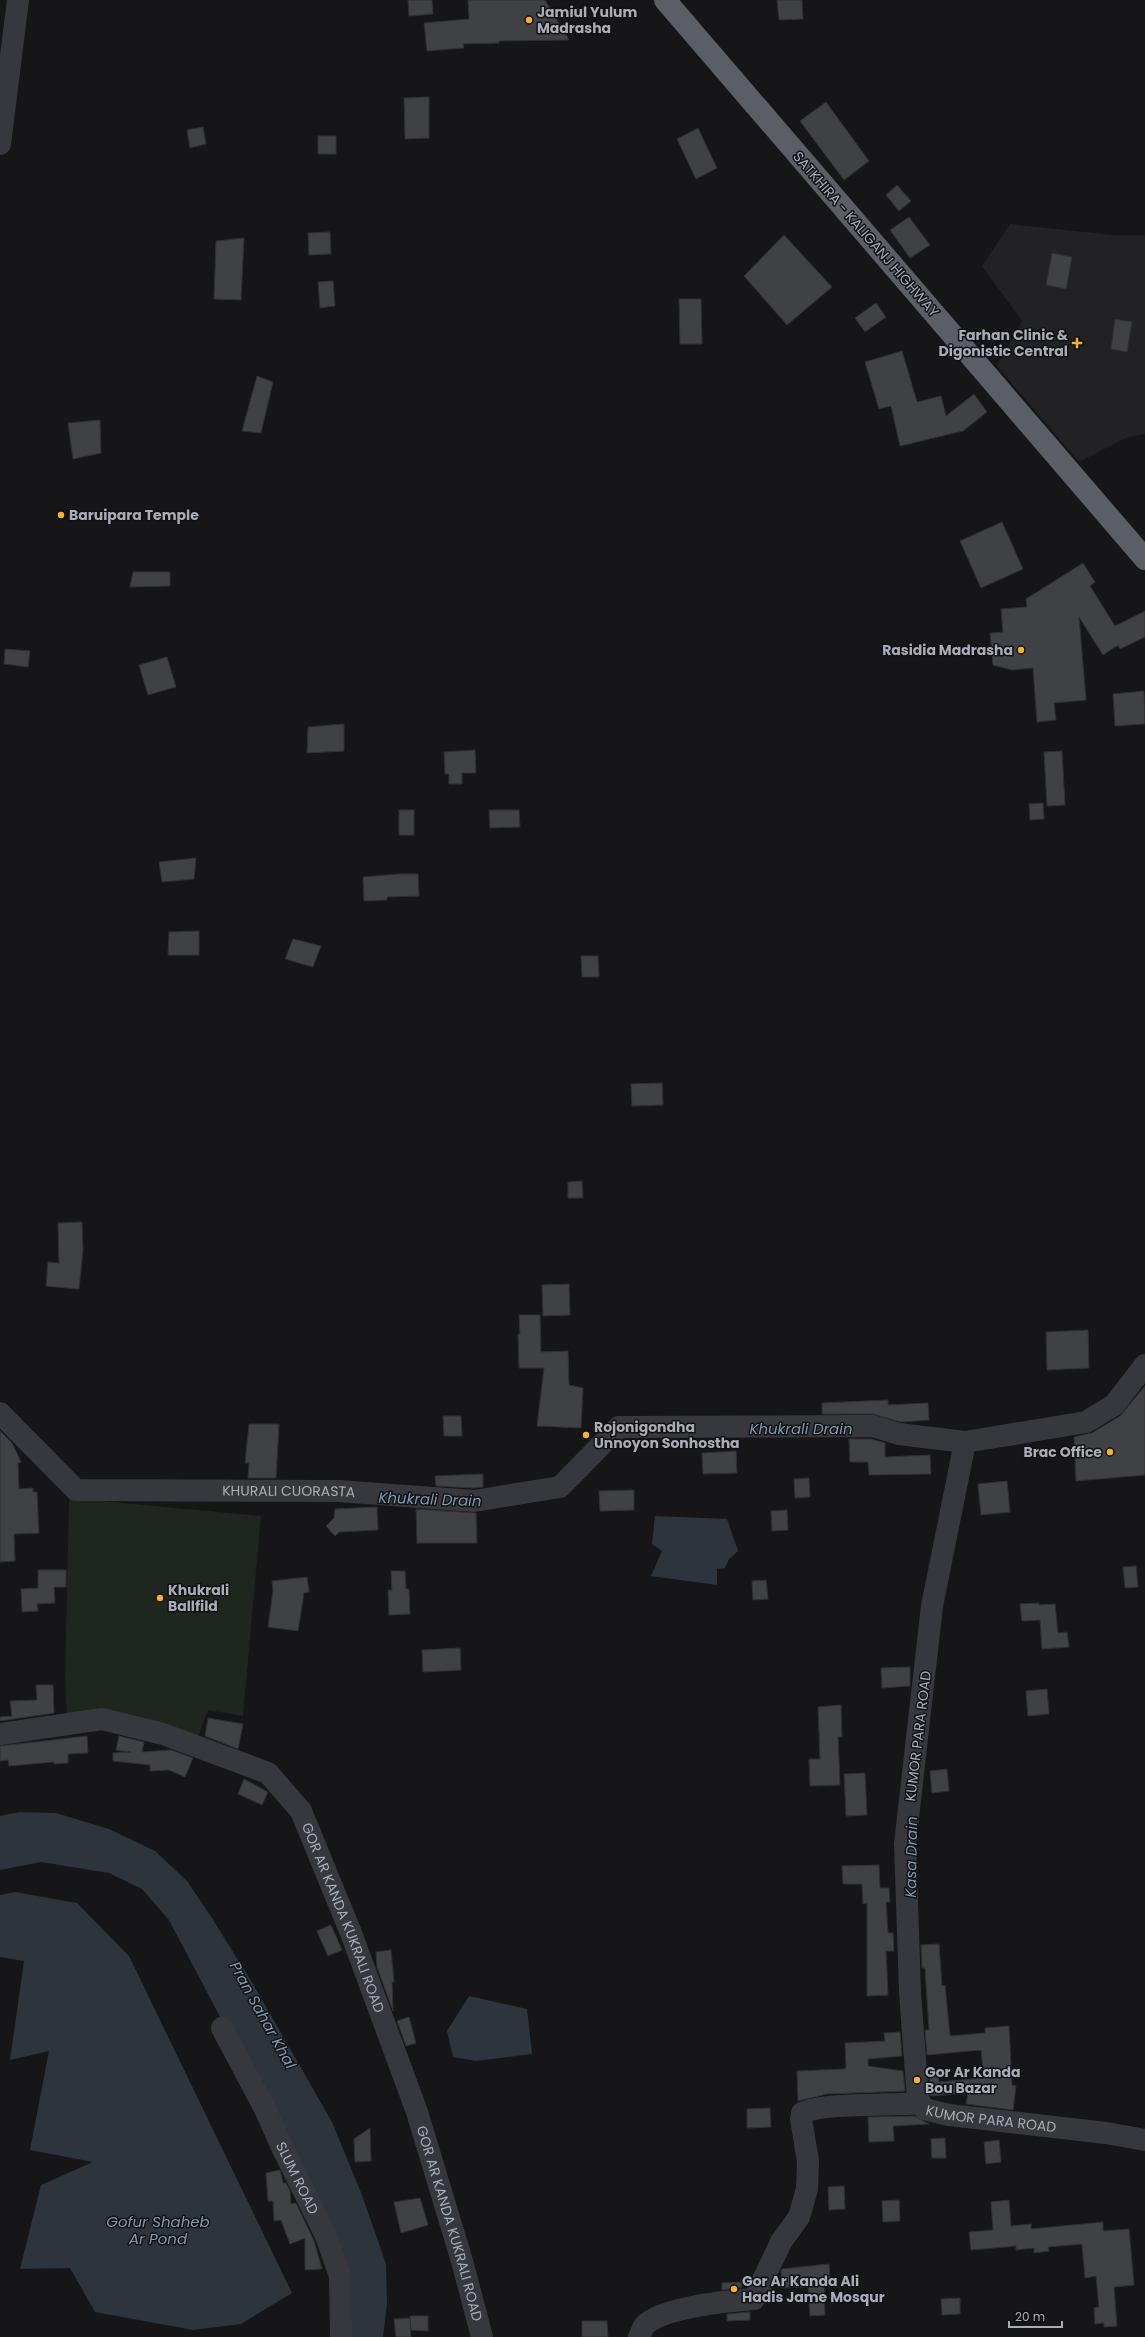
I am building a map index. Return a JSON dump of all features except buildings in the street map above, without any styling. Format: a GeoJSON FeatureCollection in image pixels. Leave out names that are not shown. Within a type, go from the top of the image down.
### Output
{"type":"FeatureCollection","features":[{"type":"Feature","properties":{"kind":"highway","name":"SATKHIRA - KALIGANJ HIGHWAY"},"geometry":{"type":"LineString","coordinates":[[666,0],[1145,559]]}},
{"type":"Feature","properties":{"kind":"street"},"geometry":{"type":"LineString","coordinates":[[0,144],[18,0]]}},
{"type":"Feature","properties":{"kind":"street"},"geometry":{"type":"LineString","coordinates":[[966,1442],[1086,1422],[1114,1405],[1145,1365]]}},
{"type":"Feature","properties":{"kind":"street","name":"KHURALI CUORASTA"},"geometry":{"type":"LineString","coordinates":[[0,1413],[76,1490],[338,1491],[474,1501],[560,1487],[619,1427],[873,1426],[899,1434],[966,1442]]}},
{"type":"Feature","properties":{"kind":"street","name":"KUMOR PARA ROAD"},"geometry":{"type":"LineString","coordinates":[[966,1442],[932,1606],[905,1844],[910,1992],[918,2100],[924,2109],[949,2115],[1106,2133],[1145,2140]]}},
{"type":"Feature","properties":{"kind":"street","name":"GOR AR KANDA KUKRALI ROAD"},"geometry":{"type":"LineString","coordinates":[[0,1734],[102,1719],[163,1734],[268,1773],[301,1811],[351,1933],[417,2112],[462,2261],[482,2337]]}},
{"type":"Feature","properties":{"kind":"street","name":"SLUM ROAD"},"geometry":{"type":"LineString","coordinates":[[222,2028],[266,2110],[333,2254],[340,2276],[341,2337]]}},
{"type":"Feature","properties":{"kind":"street"},"geometry":{"type":"LineString","coordinates":[[639,2337],[644,2326],[675,2311],[727,2301],[754,2299],[781,2242],[799,2217],[807,2189],[808,2161],[801,2119],[802,2114],[809,2110],[920,2103]]}},
{"type":"Feature","properties":{"kind":"shaded area","name":"Farhan Clinic & Digonistic Central"},"geometry":{"type":"Polygon","coordinates":[[[1010,224],[1113,235],[1145,235],[1145,434],[1128,437],[1079,462],[997,366],[1022,321],[982,266],[1010,224]]]}},
{"type":"Feature","properties":{"kind":"shaded area","name":"Khukrali Ballfild"},"geometry":{"type":"Polygon","coordinates":[[[69,1498],[261,1516],[243,1716],[208,1710],[197,1739],[67,1717],[65,1679],[69,1498]]]}},
{"type":"Feature","properties":{"kind":"water"},"geometry":{"type":"Polygon","coordinates":[[[655,1516],[727,1519],[738,1551],[729,1559],[725,1568],[717,1569],[717,1585],[651,1576],[662,1551],[652,1544],[655,1516]]]}},
{"type":"Feature","properties":{"kind":"water","name":"Pran Sahar Khal"},"geometry":{"type":"Polygon","coordinates":[[[19,1812],[56,1813],[109,1829],[155,1851],[187,1881],[253,1984],[332,2122],[362,2195],[386,2264],[387,2304],[383,2337],[344,2337],[345,2318],[285,2140],[169,1920],[142,1889],[109,1873],[41,1862],[0,1870],[0,1816],[19,1812]]]}},
{"type":"Feature","properties":{"kind":"water","name":"Gofur Shaheb Ar Pond"},"geometry":{"type":"Polygon","coordinates":[[[15,1892],[77,1903],[129,1956],[292,2293],[241,2324],[193,2330],[95,2312],[70,2268],[20,2269],[41,2185],[93,2162],[30,2150],[49,2051],[10,2060],[24,1961],[0,1957],[0,1895],[15,1892]]]}},
{"type":"Feature","properties":{"kind":"water"},"geometry":{"type":"Polygon","coordinates":[[[469,1996],[527,2009],[532,2054],[476,2061],[453,2057],[447,2031],[469,1996]]]}},
{"type":"Feature","properties":{"kind":"place","name":"Jamiul Yulum Madrasha"},"geometry":{"type":"Point","coordinates":[529,20]}},
{"type":"Feature","properties":{"kind":"place","name":"Farhan Clinic & Digonistic Central"},"geometry":{"type":"Point","coordinates":[1077,343]}},
{"type":"Feature","properties":{"kind":"place","name":"Baruipara Temple"},"geometry":{"type":"Point","coordinates":[61,515]}},
{"type":"Feature","properties":{"kind":"place","name":"Rasidia Madrasha"},"geometry":{"type":"Point","coordinates":[1021,650]}},
{"type":"Feature","properties":{"kind":"place","name":"Rojonigondha Unnoyon Sonhostha"},"geometry":{"type":"Point","coordinates":[586,1435]}},
{"type":"Feature","properties":{"kind":"place","name":"Brac Office"},"geometry":{"type":"Point","coordinates":[1110,1452]}},
{"type":"Feature","properties":{"kind":"place","name":"Khukrali Ballfild"},"geometry":{"type":"Point","coordinates":[160,1598]}},
{"type":"Feature","properties":{"kind":"place","name":"Gor Ar Kanda Bou Bazar"},"geometry":{"type":"Point","coordinates":[917,2080]}},
{"type":"Feature","properties":{"kind":"place","name":"Gor Ar Kanda Ali Hadis Jame Mosqur"},"geometry":{"type":"Point","coordinates":[734,2289]}},
{"type":"Feature","properties":{"kind":"water label","name":"Khukrali Drain"},"geometry":{"type":"Point","coordinates":[801,1428]}},
{"type":"Feature","properties":{"kind":"water label","name":"Khukrali Drain"},"geometry":{"type":"Point","coordinates":[430,1499]}},
{"type":"Feature","properties":{"kind":"water label","name":"Kasa Drain"},"geometry":{"type":"Point","coordinates":[911,1857]}}]}
